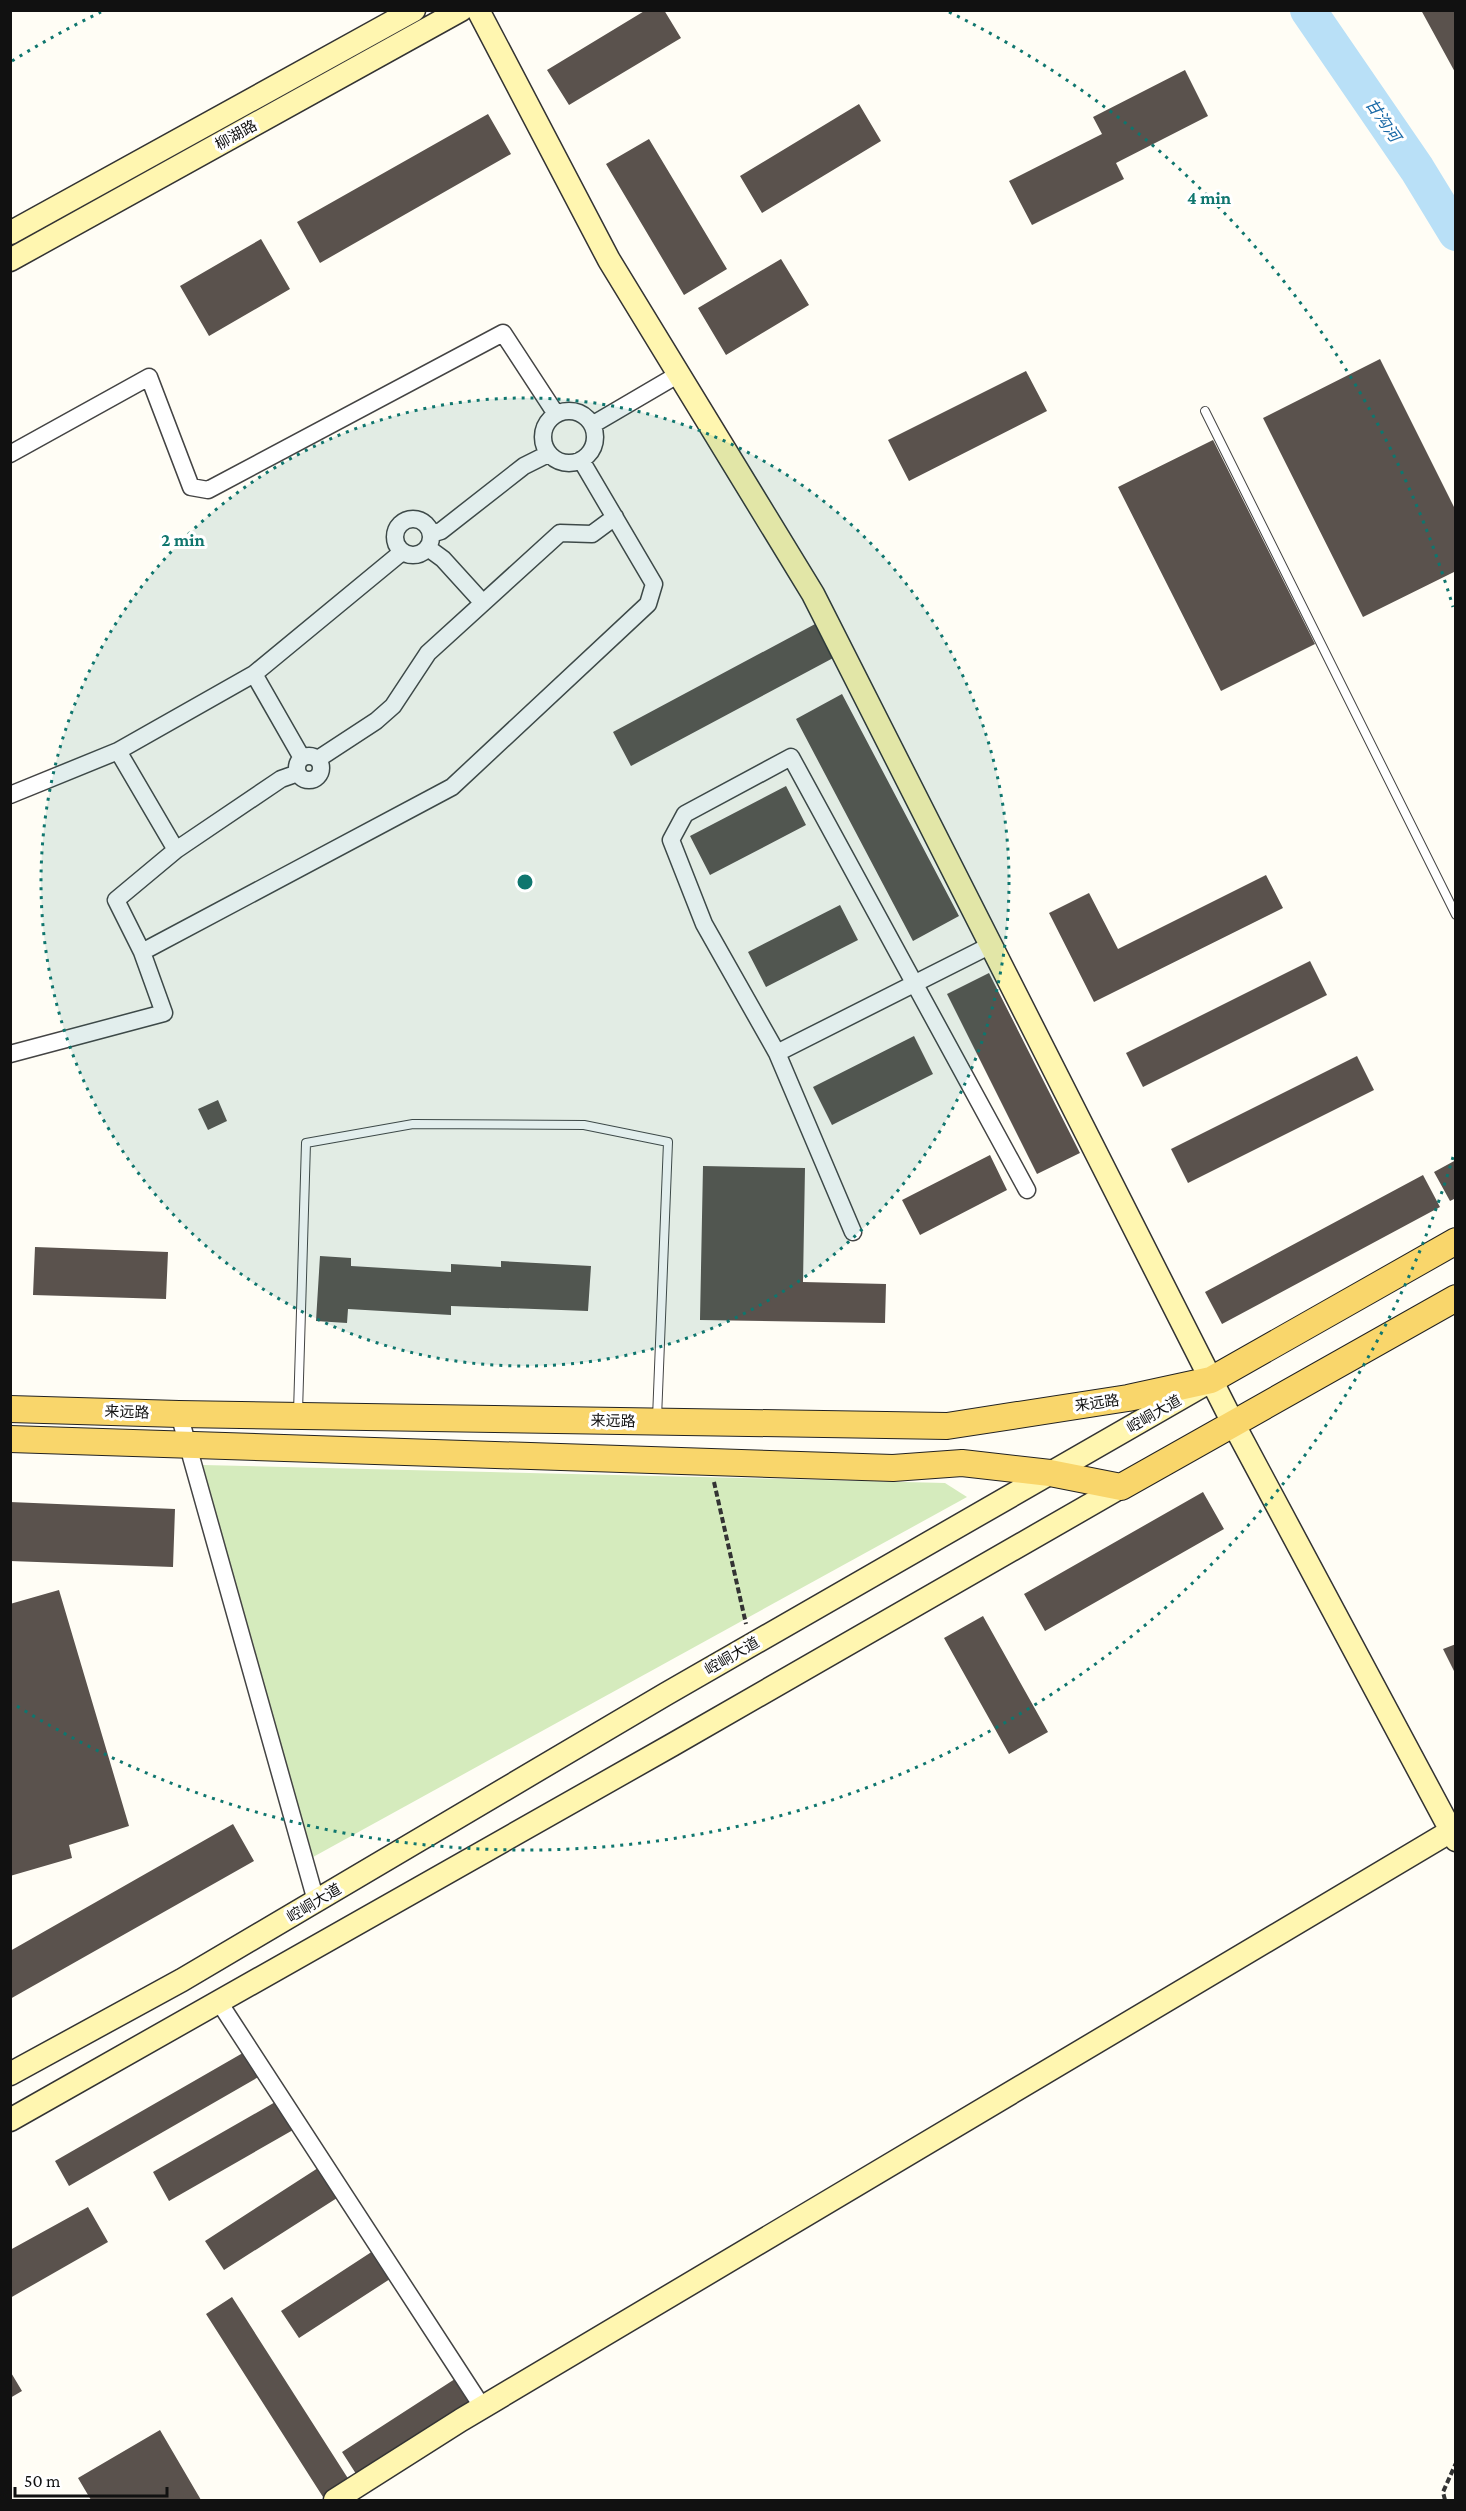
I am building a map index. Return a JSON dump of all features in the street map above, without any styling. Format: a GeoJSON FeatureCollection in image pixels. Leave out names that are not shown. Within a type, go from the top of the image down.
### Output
{"type":"FeatureCollection","features":[{"type":"Feature","properties":{"kind":"main road","name":"柳湖路"},"geometry":{"type":"LineString","coordinates":[[10,233],[414,10]]}},
{"type":"Feature","properties":{"kind":"main road","name":"柳湖路"},"geometry":{"type":"LineString","coordinates":[[10,260],[461,10]]}},
{"type":"Feature","properties":{"kind":"main road"},"geometry":{"type":"LineString","coordinates":[[335,2500],[483,2408],[1453,1835],[1233,1423],[813,594],[609,260],[478,10]]}},
{"type":"Feature","properties":{"kind":"main road","name":"崆峒大道"},"geometry":{"type":"LineString","coordinates":[[10,2074],[182,1980],[751,1645],[1455,1240]]}},
{"type":"Feature","properties":{"kind":"main road"},"geometry":{"type":"LineString","coordinates":[[10,2120],[1455,1298]]}},
{"type":"Feature","properties":{"kind":"main road","name":"来远路"},"geometry":{"type":"LineString","coordinates":[[10,1409],[179,1414],[946,1426],[1128,1398],[1211,1380]]}},
{"type":"Feature","properties":{"kind":"main road","name":"来远路"},"geometry":{"type":"LineString","coordinates":[[10,1439],[893,1468],[962,1463],[1050,1473],[1121,1486]]}},
{"type":"Feature","properties":{"kind":"street"},"geometry":{"type":"LineString","coordinates":[[10,454],[149,377],[191,487],[208,490],[503,333],[556,414]]}},
{"type":"Feature","properties":{"kind":"street"},"geometry":{"type":"LineString","coordinates":[[592,425],[679,374]]}},
{"type":"Feature","properties":{"kind":"street"},"geometry":{"type":"LineString","coordinates":[[564,411],[580,414],[592,425],[594,441],[592,448],[581,460],[564,462],[548,454],[544,446],[544,428],[556,414],[564,411]]}},
{"type":"Feature","properties":{"kind":"street"},"geometry":{"type":"LineString","coordinates":[[483,603],[443,559],[430,541],[424,522],[417,519],[403,522],[398,526],[395,540],[402,552],[416,555],[430,541],[441,531],[524,466],[548,454]]}},
{"type":"Feature","properties":{"kind":"street"},"geometry":{"type":"LineString","coordinates":[[142,952],[452,787],[648,604],[654,584],[581,460]]}},
{"type":"Feature","properties":{"kind":"street"},"geometry":{"type":"LineString","coordinates":[[10,1054],[164,1012],[142,952],[116,900],[176,850],[281,779],[376,721],[393,706],[428,653],[560,532],[592,534],[615,518]]}},
{"type":"Feature","properties":{"kind":"street"},"geometry":{"type":"LineString","coordinates":[[10,795],[118,751],[254,674],[402,552]]}},
{"type":"Feature","properties":{"kind":"street"},"geometry":{"type":"LineString","coordinates":[[254,674],[306,764]]}},
{"type":"Feature","properties":{"kind":"street"},"geometry":{"type":"LineString","coordinates":[[118,751],[176,850]]}},
{"type":"Feature","properties":{"kind":"street"},"geometry":{"type":"LineString","coordinates":[[854,1232],[777,1053],[704,924],[671,840],[685,814],[791,757],[1027,1190]]}},
{"type":"Feature","properties":{"kind":"street"},"geometry":{"type":"LineString","coordinates":[[777,1053],[991,945]]}},
{"type":"Feature","properties":{"kind":"street"},"geometry":{"type":"LineString","coordinates":[[179,1414],[316,1901]]}},
{"type":"Feature","properties":{"kind":"street"},"geometry":{"type":"LineString","coordinates":[[219,2002],[483,2408]]}},
{"type":"Feature","properties":{"kind":"lane"},"geometry":{"type":"LineString","coordinates":[[1205,411],[1455,915]]}},
{"type":"Feature","properties":{"kind":"lane"},"geometry":{"type":"LineString","coordinates":[[298,1416],[306,1143],[413,1124],[584,1125],[668,1142],[657,1422]]}},
{"type":"Feature","properties":{"kind":"path"},"geometry":{"type":"LineString","coordinates":[[709,1462],[751,1645]]}},
{"type":"Feature","properties":{"kind":"path"},"geometry":{"type":"LineString","coordinates":[[1444,2500],[1443,2492],[1455,2463]]}},
{"type":"Feature","properties":{"kind":"green space"},"geometry":{"type":"Polygon","coordinates":[[[203,1465],[945,1483],[967,1497],[304,1862],[203,1465]]]}},
{"type":"Feature","properties":{"kind":"building"},"geometry":{"type":"Polygon","coordinates":[[[646,10],[664,10],[681,38],[569,105],[547,70],[646,10]]]}},
{"type":"Feature","properties":{"kind":"building"},"geometry":{"type":"Polygon","coordinates":[[[1421,10],[1456,10],[1456,74],[1421,10]]]}},
{"type":"Feature","properties":{"kind":"building"},"geometry":{"type":"Polygon","coordinates":[[[1185,70],[1208,116],[1116,163],[1124,179],[1032,225],[1009,181],[1102,134],[1093,117],[1185,70]]]}},
{"type":"Feature","properties":{"kind":"building"},"geometry":{"type":"Polygon","coordinates":[[[859,104],[881,141],[762,213],[740,176],[859,104]]]}},
{"type":"Feature","properties":{"kind":"building"},"geometry":{"type":"Polygon","coordinates":[[[488,114],[511,154],[320,263],[297,222],[488,114]]]}},
{"type":"Feature","properties":{"kind":"building"},"geometry":{"type":"Polygon","coordinates":[[[649,139],[727,269],[684,295],[606,164],[649,139]]]}},
{"type":"Feature","properties":{"kind":"building"},"geometry":{"type":"Polygon","coordinates":[[[261,239],[290,289],[209,336],[180,286],[261,239]]]}},
{"type":"Feature","properties":{"kind":"building"},"geometry":{"type":"Polygon","coordinates":[[[781,259],[809,305],[726,355],[698,308],[781,259]]]}},
{"type":"Feature","properties":{"kind":"building"},"geometry":{"type":"Polygon","coordinates":[[[1380,359],[1456,511],[1456,571],[1363,617],[1263,418],[1380,359]]]}},
{"type":"Feature","properties":{"kind":"building"},"geometry":{"type":"Polygon","coordinates":[[[1026,371],[1047,411],[909,481],[888,440],[1026,371]]]}},
{"type":"Feature","properties":{"kind":"building"},"geometry":{"type":"Polygon","coordinates":[[[1213,440],[1315,644],[1221,691],[1118,487],[1213,440]]]}},
{"type":"Feature","properties":{"kind":"building"},"geometry":{"type":"Polygon","coordinates":[[[817,623],[835,657],[631,766],[613,732],[817,623]]]}},
{"type":"Feature","properties":{"kind":"building"},"geometry":{"type":"Polygon","coordinates":[[[842,694],[959,916],[913,941],[796,719],[842,694]]]}},
{"type":"Feature","properties":{"kind":"building"},"geometry":{"type":"Polygon","coordinates":[[[786,786],[806,825],[710,875],[690,836],[786,786]]]}},
{"type":"Feature","properties":{"kind":"building"},"geometry":{"type":"Polygon","coordinates":[[[1266,875],[1283,908],[1094,1002],[1049,913],[1089,893],[1118,949],[1266,875]]]}},
{"type":"Feature","properties":{"kind":"building"},"geometry":{"type":"Polygon","coordinates":[[[840,905],[858,940],[766,987],[748,952],[840,905]]]}},
{"type":"Feature","properties":{"kind":"building"},"geometry":{"type":"Polygon","coordinates":[[[1310,961],[1327,995],[1143,1087],[1126,1053],[1310,961]]]}},
{"type":"Feature","properties":{"kind":"building"},"geometry":{"type":"Polygon","coordinates":[[[989,973],[1080,1153],[1037,1174],[947,994],[989,973]]]}},
{"type":"Feature","properties":{"kind":"building"},"geometry":{"type":"Polygon","coordinates":[[[914,1036],[933,1074],[832,1125],[813,1087],[914,1036]]]}},
{"type":"Feature","properties":{"kind":"building"},"geometry":{"type":"Polygon","coordinates":[[[1357,1056],[1374,1090],[1188,1183],[1171,1149],[1357,1056]]]}},
{"type":"Feature","properties":{"kind":"building"},"geometry":{"type":"Polygon","coordinates":[[[218,1100],[227,1121],[208,1130],[198,1109],[218,1100]]]}},
{"type":"Feature","properties":{"kind":"building"},"geometry":{"type":"Polygon","coordinates":[[[990,1155],[1007,1190],[920,1235],[902,1200],[990,1155]]]}},
{"type":"Feature","properties":{"kind":"building"},"geometry":{"type":"Polygon","coordinates":[[[1456,1160],[1456,1198],[1450,1201],[1434,1172],[1456,1160]]]}},
{"type":"Feature","properties":{"kind":"building"},"geometry":{"type":"Polygon","coordinates":[[[703,1166],[805,1168],[803,1282],[886,1284],[885,1323],[700,1320],[703,1166]]]}},
{"type":"Feature","properties":{"kind":"building"},"geometry":{"type":"Polygon","coordinates":[[[1423,1175],[1440,1207],[1222,1324],[1205,1292],[1423,1175]]]}},
{"type":"Feature","properties":{"kind":"building"},"geometry":{"type":"Polygon","coordinates":[[[35,1247],[168,1252],[166,1299],[33,1295],[35,1247]]]}},
{"type":"Feature","properties":{"kind":"building"},"geometry":{"type":"Polygon","coordinates":[[[320,1256],[351,1258],[351,1266],[451,1272],[451,1264],[501,1267],[501,1261],[591,1266],[588,1311],[451,1306],[451,1315],[348,1309],[347,1323],[316,1321],[320,1256]]]}},
{"type":"Feature","properties":{"kind":"building"},"geometry":{"type":"Polygon","coordinates":[[[1203,1492],[1224,1529],[1045,1631],[1024,1594],[1203,1492]]]}},
{"type":"Feature","properties":{"kind":"building"},"geometry":{"type":"Polygon","coordinates":[[[10,1502],[175,1509],[173,1567],[10,1561],[10,1502]]]}},
{"type":"Feature","properties":{"kind":"building"},"geometry":{"type":"Polygon","coordinates":[[[59,1590],[129,1826],[69,1845],[72,1858],[10,1876],[10,1604],[59,1590]]]}},
{"type":"Feature","properties":{"kind":"building"},"geometry":{"type":"Polygon","coordinates":[[[983,1616],[1048,1732],[1009,1754],[944,1638],[983,1616]]]}},
{"type":"Feature","properties":{"kind":"building"},"geometry":{"type":"Polygon","coordinates":[[[1456,1644],[1456,1675],[1443,1649],[1456,1644]]]}},
{"type":"Feature","properties":{"kind":"building"},"geometry":{"type":"Polygon","coordinates":[[[233,1824],[254,1861],[10,1999],[10,1951],[233,1824]]]}},
{"type":"Feature","properties":{"kind":"building"},"geometry":{"type":"Polygon","coordinates":[[[248,2050],[262,2075],[69,2186],[55,2161],[248,2050]]]}},
{"type":"Feature","properties":{"kind":"building"},"geometry":{"type":"Polygon","coordinates":[[[277,2101],[293,2130],[169,2201],[153,2172],[277,2101]]]}},
{"type":"Feature","properties":{"kind":"building"},"geometry":{"type":"Polygon","coordinates":[[[318,2168],[337,2198],[224,2270],[205,2241],[318,2168]]]}},
{"type":"Feature","properties":{"kind":"building"},"geometry":{"type":"Polygon","coordinates":[[[88,2207],[108,2242],[10,2298],[10,2250],[88,2207]]]}},
{"type":"Feature","properties":{"kind":"building"},"geometry":{"type":"Polygon","coordinates":[[[373,2251],[390,2279],[299,2338],[281,2311],[373,2251]]]}},
{"type":"Feature","properties":{"kind":"building"},"geometry":{"type":"Polygon","coordinates":[[[232,2297],[349,2480],[323,2497],[206,2314],[232,2297]]]}},
{"type":"Feature","properties":{"kind":"building"},"geometry":{"type":"Polygon","coordinates":[[[10,2371],[22,2391],[10,2398],[10,2371]]]}},
{"type":"Feature","properties":{"kind":"building"},"geometry":{"type":"Polygon","coordinates":[[[458,2377],[476,2405],[360,2480],[342,2452],[458,2377]]]}},
{"type":"Feature","properties":{"kind":"building"},"geometry":{"type":"Polygon","coordinates":[[[160,2430],[201,2500],[91,2500],[78,2478],[160,2430]]]}},
{"type":"Feature","properties":{"kind":"waterway","name":"甘沟河"},"geometry":{"type":"LineString","coordinates":[[1308,10],[1417,169],[1456,233]]}}]}
